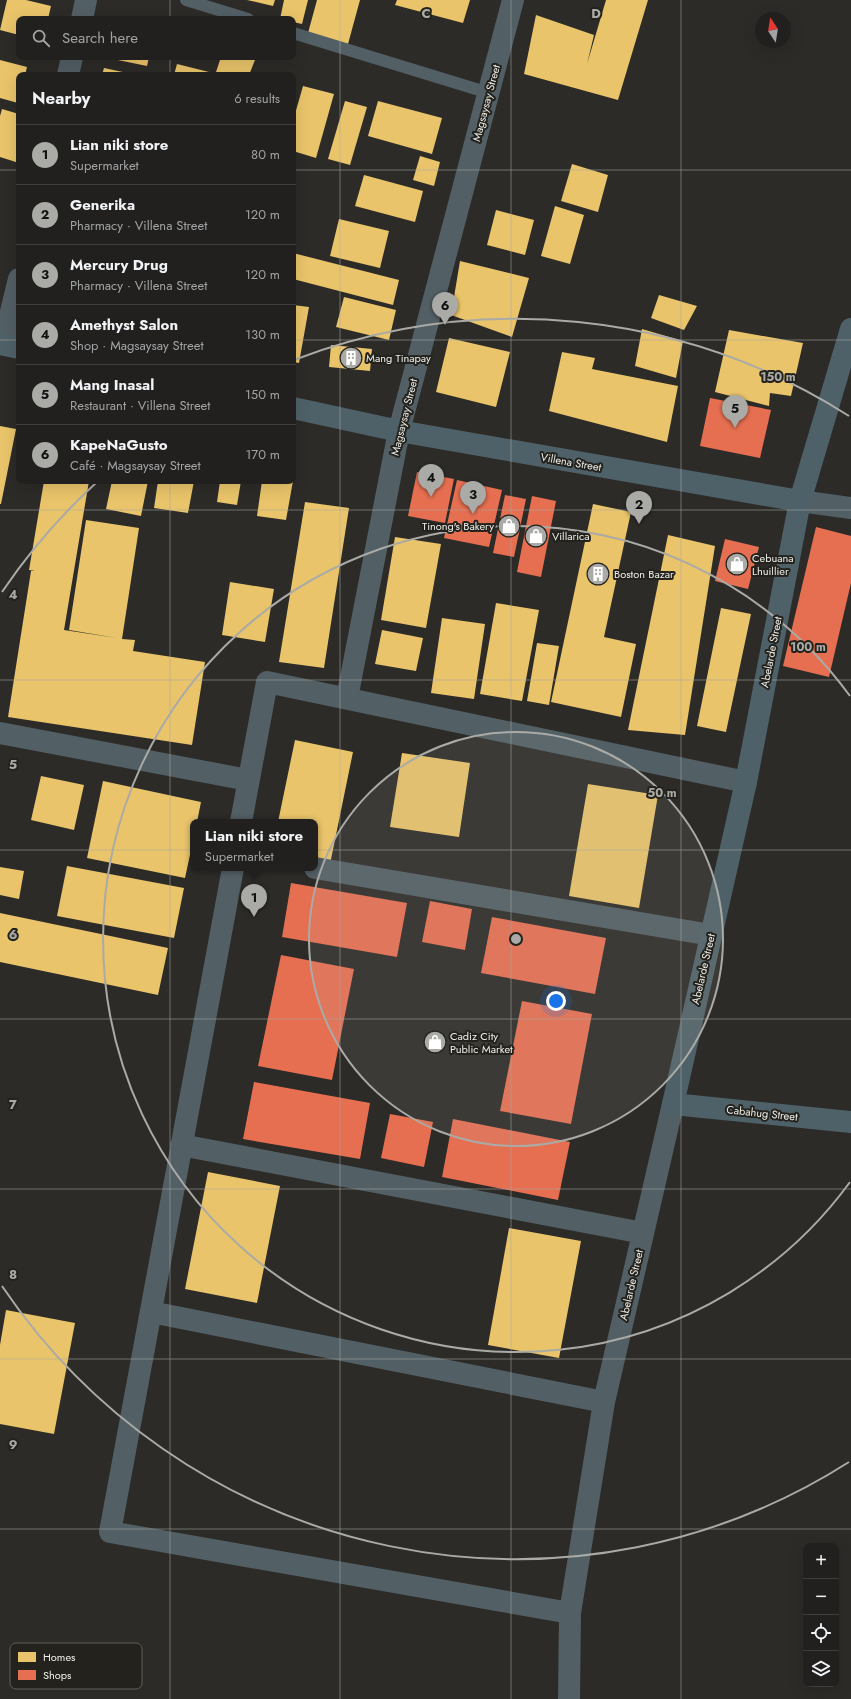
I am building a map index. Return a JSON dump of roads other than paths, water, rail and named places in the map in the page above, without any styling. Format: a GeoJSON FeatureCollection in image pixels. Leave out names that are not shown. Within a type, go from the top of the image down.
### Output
{"type":"FeatureCollection","features":[{"type":"Feature","properties":{"kind":"main road","name":"Abelarde Street"},"geometry":{"type":"LineString","coordinates":[[673,1104],[746,782],[800,501],[851,329]]}},
{"type":"Feature","properties":{"kind":"main road","name":"Villena Street"},"geometry":{"type":"LineString","coordinates":[[296,409],[399,432],[800,501]]}},
{"type":"Feature","properties":{"kind":"main road","name":"Cabahug Street"},"geometry":{"type":"LineString","coordinates":[[673,1104],[851,1122]]}},
{"type":"Feature","properties":{"kind":"street"},"geometry":{"type":"LineString","coordinates":[[83,16],[86,0]]}},
{"type":"Feature","properties":{"kind":"street","name":"Magsaysay Street"},"geometry":{"type":"LineString","coordinates":[[347,698],[399,432],[513,0]]}},
{"type":"Feature","properties":{"kind":"street"},"geometry":{"type":"LineString","coordinates":[[69,72],[71,60]]}},
{"type":"Feature","properties":{"kind":"street"},"geometry":{"type":"LineString","coordinates":[[7,345],[16,296]]}},
{"type":"Feature","properties":{"kind":"street","name":"Villena Street"},"geometry":{"type":"LineString","coordinates":[[800,501],[851,508]]}},
{"type":"Feature","properties":{"kind":"street"},"geometry":{"type":"LineString","coordinates":[[242,819],[267,682],[746,782]]}},
{"type":"Feature","properties":{"kind":"street"},"geometry":{"type":"LineString","coordinates":[[0,733],[248,780]]}},
{"type":"Feature","properties":{"kind":"street"},"geometry":{"type":"LineString","coordinates":[[318,869],[711,935]]}},
{"type":"Feature","properties":{"kind":"street"},"geometry":{"type":"LineString","coordinates":[[231,871],[110,1532],[570,1613]]}},
{"type":"Feature","properties":{"kind":"street","name":"Abelarde Street"},"geometry":{"type":"LineString","coordinates":[[569,1699],[570,1613],[604,1402],[673,1104]]}},
{"type":"Feature","properties":{"kind":"street"},"geometry":{"type":"LineString","coordinates":[[181,1145],[643,1233]]}},
{"type":"Feature","properties":{"kind":"street"},"geometry":{"type":"LineString","coordinates":[[151,1312],[604,1402]]}},
{"type":"Feature","properties":{"kind":"lane"},"geometry":{"type":"LineString","coordinates":[[186,0],[238,16]]}},
{"type":"Feature","properties":{"kind":"lane"},"geometry":{"type":"LineString","coordinates":[[296,34],[489,93]]}},
{"type":"Feature","properties":{"kind":"place","name":"KapeNaGusto"},"geometry":{"type":"Point","coordinates":[445,325]}},
{"type":"Feature","properties":{"kind":"place","name":"Mang Tinapay"},"geometry":{"type":"Point","coordinates":[351,358]}},
{"type":"Feature","properties":{"kind":"place","name":"Mang Inasal"},"geometry":{"type":"Point","coordinates":[735,428]}},
{"type":"Feature","properties":{"kind":"place","name":"Amethyst Salon"},"geometry":{"type":"Point","coordinates":[431,497]}},
{"type":"Feature","properties":{"kind":"place","name":"Mercury Drug"},"geometry":{"type":"Point","coordinates":[473,514]}},
{"type":"Feature","properties":{"kind":"place","name":"Generika"},"geometry":{"type":"Point","coordinates":[639,524]}},
{"type":"Feature","properties":{"kind":"place","name":"Tinong's Bakery"},"geometry":{"type":"Point","coordinates":[509,526]}},
{"type":"Feature","properties":{"kind":"place","name":"Villarica"},"geometry":{"type":"Point","coordinates":[536,536]}},
{"type":"Feature","properties":{"kind":"place","name":"Cebuana Lhuillier"},"geometry":{"type":"Point","coordinates":[737,564]}},
{"type":"Feature","properties":{"kind":"place","name":"Boston Bazar"},"geometry":{"type":"Point","coordinates":[598,574]}},
{"type":"Feature","properties":{"kind":"place","name":"Lian niki store"},"geometry":{"type":"Point","coordinates":[254,917]}},
{"type":"Feature","properties":{"kind":"place","name":"Cadiz City Public Market"},"geometry":{"type":"Point","coordinates":[435,1042]}}]}
